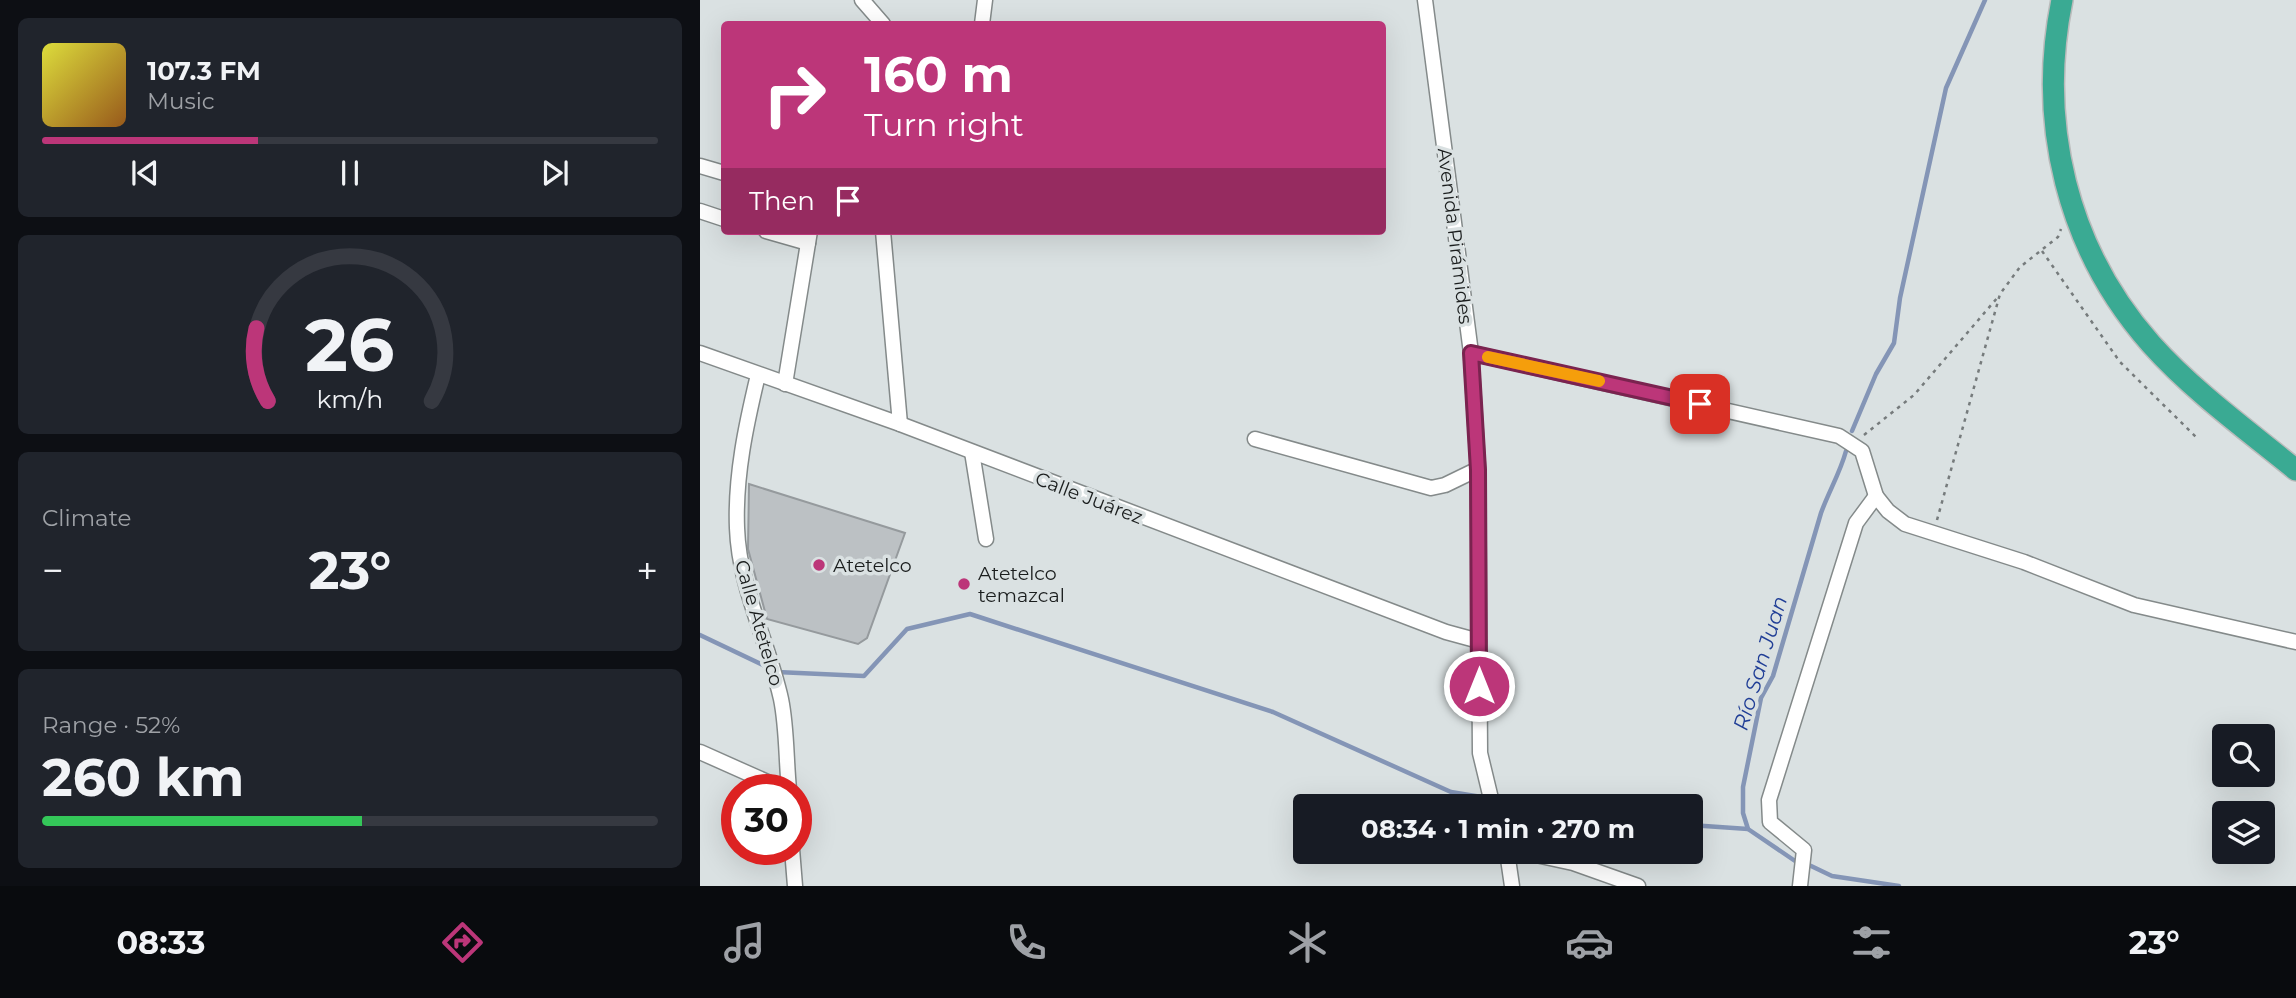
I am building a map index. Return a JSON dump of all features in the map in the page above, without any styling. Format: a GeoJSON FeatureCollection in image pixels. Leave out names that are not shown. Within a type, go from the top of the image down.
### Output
{"type":"FeatureCollection","features":[{"type":"Feature","properties":{"kind":"highway"},"geometry":{"type":"LineString","coordinates":[[2062,0],[2054,55],[2053,118],[2059,161],[2071,206],[2104,278],[2150,342],[2190,382],[2296,470]]}},
{"type":"Feature","properties":{"kind":"street"},"geometry":{"type":"LineString","coordinates":[[862,0],[880,21]]}},
{"type":"Feature","properties":{"kind":"street"},"geometry":{"type":"LineString","coordinates":[[982,21],[985,0]]}},
{"type":"Feature","properties":{"kind":"street","name":"Avenida Pirámides"},"geometry":{"type":"LineString","coordinates":[[1425,0],[1471,353],[1478,470],[1480,753],[1490,794]]}},
{"type":"Feature","properties":{"kind":"street"},"geometry":{"type":"LineString","coordinates":[[700,166],[721,172]]}},
{"type":"Feature","properties":{"kind":"street"},"geometry":{"type":"LineString","coordinates":[[700,211],[721,218]]}},
{"type":"Feature","properties":{"kind":"street"},"geometry":{"type":"LineString","coordinates":[[883,235],[900,424]]}},
{"type":"Feature","properties":{"kind":"street"},"geometry":{"type":"LineString","coordinates":[[785,384],[809,237]]}},
{"type":"Feature","properties":{"kind":"street","name":"Calle Juárez"},"geometry":{"type":"LineString","coordinates":[[700,352],[900,424],[1421,622],[1479,641]]}},
{"type":"Feature","properties":{"kind":"street"},"geometry":{"type":"LineString","coordinates":[[1471,353],[1828,432],[1853,443],[1868,462],[1876,496],[1888,511],[1905,524],[2024,562],[2134,605],[2296,642]]}},
{"type":"Feature","properties":{"kind":"street","name":"Calle Atetelco"},"geometry":{"type":"LineString","coordinates":[[758,375],[744,430],[737,529],[749,598],[781,699],[788,774]]}},
{"type":"Feature","properties":{"kind":"street"},"geometry":{"type":"LineString","coordinates":[[1255,439],[1432,488],[1478,470]]}},
{"type":"Feature","properties":{"kind":"street"},"geometry":{"type":"LineString","coordinates":[[972,452],[986,539]]}},
{"type":"Feature","properties":{"kind":"street"},"geometry":{"type":"LineString","coordinates":[[1800,886],[1804,850],[1770,822],[1769,800],[1856,523],[1876,496]]}},
{"type":"Feature","properties":{"kind":"street"},"geometry":{"type":"LineString","coordinates":[[700,752],[749,774]]}},
{"type":"Feature","properties":{"kind":"street"},"geometry":{"type":"LineString","coordinates":[[1509,864],[1512,886]]}},
{"type":"Feature","properties":{"kind":"street"},"geometry":{"type":"LineString","coordinates":[[1576,864],[1638,886]]}},
{"type":"Feature","properties":{"kind":"street"},"geometry":{"type":"LineString","coordinates":[[793,865],[795,886]]}},
{"type":"Feature","properties":{"kind":"path"},"geometry":{"type":"LineString","coordinates":[[1853,443],[1914,395],[2020,267],[2058,237],[2064,211],[2071,206]]}},
{"type":"Feature","properties":{"kind":"path"},"geometry":{"type":"LineString","coordinates":[[2042,251],[2120,362],[2196,437]]}},
{"type":"Feature","properties":{"kind":"path"},"geometry":{"type":"LineString","coordinates":[[1933,533],[2000,294]]}},
{"type":"Feature","properties":{"kind":"building","name":"Atetelco"},"geometry":{"type":"Polygon","coordinates":[[[749,484],[905,533],[867,638],[858,644],[767,619],[748,549],[749,484]]]}},
{"type":"Feature","properties":{"kind":"waterway","name":"Río San Juan"},"geometry":{"type":"LineString","coordinates":[[1852,431],[1876,374],[1894,343],[1900,298],[1946,88],[1985,0]]}},
{"type":"Feature","properties":{"kind":"waterway","name":"Río San Juan"},"geometry":{"type":"LineString","coordinates":[[1798,863],[1748,829],[1743,813],[1743,787],[1761,698],[1773,676],[1821,513],[1846,451]]}},
{"type":"Feature","properties":{"kind":"waterway"},"geometry":{"type":"LineString","coordinates":[[777,672],[864,676],[907,629],[970,614],[1273,712],[1451,792],[1463,794]]}},
{"type":"Feature","properties":{"kind":"waterway"},"geometry":{"type":"LineString","coordinates":[[700,635],[769,668]]}},
{"type":"Feature","properties":{"kind":"waterway"},"geometry":{"type":"LineString","coordinates":[[1703,826],[1748,829]]}},
{"type":"Feature","properties":{"kind":"waterway","name":"Río San Juan"},"geometry":{"type":"LineString","coordinates":[[1809,865],[1832,876],[1899,886]]}},
{"type":"Feature","properties":{"kind":"slow traffic"},"geometry":{"type":"LineString","coordinates":[[1488,357],[1599,381]]}},
{"type":"Feature","properties":{"kind":"place","name":"Atetelco"},"geometry":{"type":"Point","coordinates":[819,565]}},
{"type":"Feature","properties":{"kind":"place","name":"Atetelco temazcal"},"geometry":{"type":"Point","coordinates":[964,584]}},
{"type":"Feature","properties":{"kind":"route"},"geometry":{"type":"LineString","coordinates":[[1479,686],[1478,470],[1471,353],[1700,404]]}}]}
